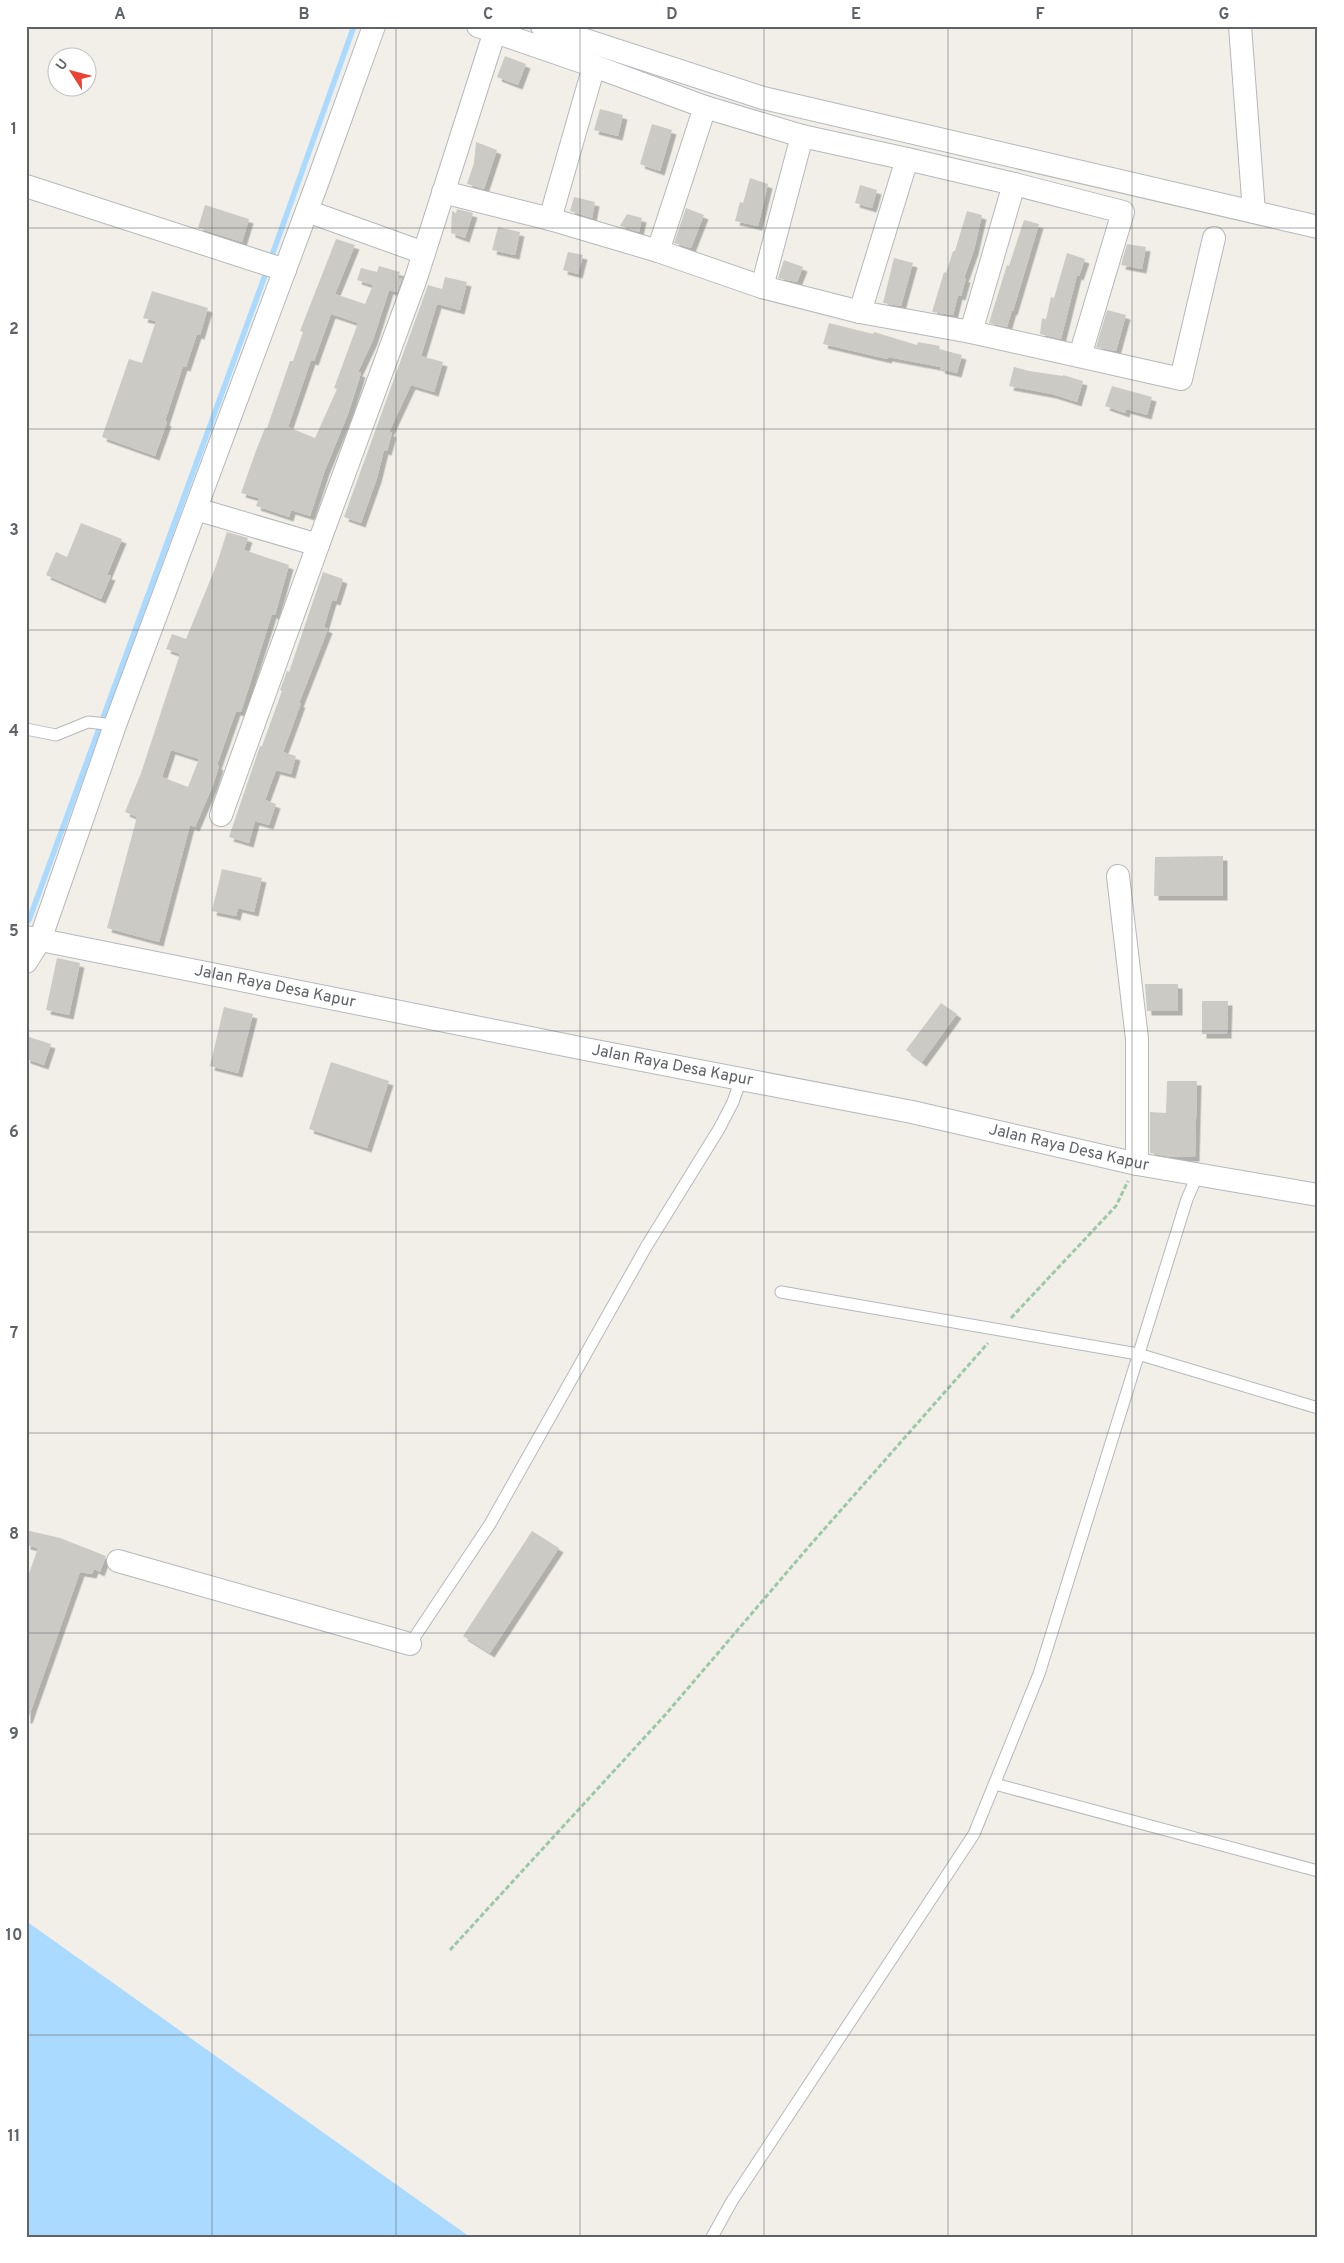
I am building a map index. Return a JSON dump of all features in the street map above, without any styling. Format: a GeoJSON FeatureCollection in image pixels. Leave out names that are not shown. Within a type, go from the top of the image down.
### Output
{"type":"FeatureCollection","features":[{"type":"Feature","properties":{"kind":"street"},"geometry":{"type":"LineString","coordinates":[[26,962],[108,724],[196,510],[374,26]]}},
{"type":"Feature","properties":{"kind":"street"},"geometry":{"type":"LineString","coordinates":[[542,26],[563,30],[763,98],[1318,227]]}},
{"type":"Feature","properties":{"kind":"street"},"geometry":{"type":"LineString","coordinates":[[1240,26],[1254,212]]}},
{"type":"Feature","properties":{"kind":"street"},"geometry":{"type":"LineString","coordinates":[[221,815],[424,253],[443,192],[486,29],[705,107],[802,136],[1014,184],[1123,212],[1080,356]]}},
{"type":"Feature","properties":{"kind":"street"},"geometry":{"type":"LineString","coordinates":[[550,219],[594,66]]}},
{"type":"Feature","properties":{"kind":"street"},"geometry":{"type":"LineString","coordinates":[[658,251],[705,107]]}},
{"type":"Feature","properties":{"kind":"street"},"geometry":{"type":"LineString","coordinates":[[762,287],[802,136]]}},
{"type":"Feature","properties":{"kind":"street"},"geometry":{"type":"LineString","coordinates":[[860,312],[907,159]]}},
{"type":"Feature","properties":{"kind":"street"},"geometry":{"type":"LineString","coordinates":[[972,332],[1014,184]]}},
{"type":"Feature","properties":{"kind":"street"},"geometry":{"type":"LineString","coordinates":[[26,186],[284,270]]}},
{"type":"Feature","properties":{"kind":"street"},"geometry":{"type":"LineString","coordinates":[[443,192],[550,219],[658,251],[762,287],[860,312],[972,332],[1181,380],[1214,238]]}},
{"type":"Feature","properties":{"kind":"street"},"geometry":{"type":"LineString","coordinates":[[307,211],[424,253]]}},
{"type":"Feature","properties":{"kind":"street"},"geometry":{"type":"LineString","coordinates":[[196,510],[318,544]]}},
{"type":"Feature","properties":{"kind":"street"},"geometry":{"type":"LineString","coordinates":[[1118,876],[1137,1039],[1136,1164]]}},
{"type":"Feature","properties":{"kind":"street","name":"Jalan Raya Desa Kapur"},"geometry":{"type":"LineString","coordinates":[[33,938],[912,1112],[1136,1164],[1318,1195]]}},
{"type":"Feature","properties":{"kind":"street"},"geometry":{"type":"LineString","coordinates":[[118,1561],[410,1644]]}},
{"type":"Feature","properties":{"kind":"lane"},"geometry":{"type":"LineString","coordinates":[[26,729],[56,735],[82,724],[108,724]]}},
{"type":"Feature","properties":{"kind":"lane"},"geometry":{"type":"LineString","coordinates":[[410,1644],[490,1524],[641,1256],[718,1129],[733,1102],[741,1079]]}},
{"type":"Feature","properties":{"kind":"lane"},"geometry":{"type":"LineString","coordinates":[[712,2237],[732,2201],[974,1834],[1040,1674],[1186,1199],[1198,1174]]}},
{"type":"Feature","properties":{"kind":"lane"},"geometry":{"type":"LineString","coordinates":[[781,1292],[1138,1354],[1318,1408]]}},
{"type":"Feature","properties":{"kind":"lane"},"geometry":{"type":"LineString","coordinates":[[995,1784],[1318,1871]]}},
{"type":"Feature","properties":{"kind":"path"},"geometry":{"type":"LineString","coordinates":[[450,1950],[666,1714],[812,1543],[999,1330],[1116,1206],[1136,1164]]}},
{"type":"Feature","properties":{"kind":"water"},"geometry":{"type":"Polygon","coordinates":[[[26,1921],[470,2237],[26,2237],[26,1921]]]}},
{"type":"Feature","properties":{"kind":"building"},"geometry":{"type":"Polygon","coordinates":[[[505,56],[526,64],[518,85],[497,77],[505,56]]]}},
{"type":"Feature","properties":{"kind":"building"},"geometry":{"type":"Polygon","coordinates":[[[600,109],[623,115],[618,136],[594,130],[600,109]]]}},
{"type":"Feature","properties":{"kind":"building"},"geometry":{"type":"Polygon","coordinates":[[[652,124],[672,130],[660,171],[640,164],[652,124]]]}},
{"type":"Feature","properties":{"kind":"building"},"geometry":{"type":"Polygon","coordinates":[[[476,142],[497,150],[484,189],[467,184],[474,163],[476,142]]]}},
{"type":"Feature","properties":{"kind":"building"},"geometry":{"type":"Polygon","coordinates":[[[750,178],[768,184],[758,226],[735,221],[740,202],[743,203],[750,178]]]}},
{"type":"Feature","properties":{"kind":"building"},"geometry":{"type":"Polygon","coordinates":[[[860,185],[877,190],[872,208],[855,203],[860,185]]]}},
{"type":"Feature","properties":{"kind":"building"},"geometry":{"type":"Polygon","coordinates":[[[574,197],[595,202],[592,218],[570,211],[574,197]]]}},
{"type":"Feature","properties":{"kind":"building"},"geometry":{"type":"Polygon","coordinates":[[[205,205],[249,219],[242,242],[198,228],[205,205]]]}},
{"type":"Feature","properties":{"kind":"building"},"geometry":{"type":"Polygon","coordinates":[[[686,208],[704,215],[691,248],[674,243],[686,208]]]}},
{"type":"Feature","properties":{"kind":"building"},"geometry":{"type":"Polygon","coordinates":[[[457,209],[473,213],[465,238],[451,233],[452,211],[456,213],[457,209]]]}},
{"type":"Feature","properties":{"kind":"building"},"geometry":{"type":"Polygon","coordinates":[[[967,211],[982,215],[974,250],[964,278],[966,278],[961,296],[958,295],[953,315],[932,312],[944,272],[946,273],[953,251],[955,251],[967,211]]]}},
{"type":"Feature","properties":{"kind":"building"},"geometry":{"type":"Polygon","coordinates":[[[627,214],[642,218],[639,232],[620,226],[627,214]]]}},
{"type":"Feature","properties":{"kind":"building"},"geometry":{"type":"Polygon","coordinates":[[[1024,220],[1039,224],[1013,311],[1007,327],[989,323],[1007,265],[1009,266],[1024,220]]]}},
{"type":"Feature","properties":{"kind":"building"},"geometry":{"type":"Polygon","coordinates":[[[498,227],[520,232],[515,255],[492,250],[498,227]]]}},
{"type":"Feature","properties":{"kind":"building"},"geometry":{"type":"Polygon","coordinates":[[[336,239],[355,245],[335,294],[365,304],[373,285],[357,280],[361,268],[377,272],[379,266],[400,272],[398,278],[402,278],[397,292],[389,290],[373,340],[358,372],[361,373],[348,414],[325,470],[310,516],[291,510],[289,517],[256,506],[259,498],[241,493],[265,428],[267,428],[290,361],[293,361],[303,332],[300,331],[336,239]],[[331,314],[314,361],[311,360],[288,427],[315,438],[337,389],[334,388],[358,323],[331,314]]]}},
{"type":"Feature","properties":{"kind":"building"},"geometry":{"type":"Polygon","coordinates":[[[1127,244],[1146,247],[1142,269],[1121,265],[1127,244]]]}},
{"type":"Feature","properties":{"kind":"building"},"geometry":{"type":"Polygon","coordinates":[[[568,252],[583,255],[578,274],[563,270],[568,252]]]}},
{"type":"Feature","properties":{"kind":"building"},"geometry":{"type":"Polygon","coordinates":[[[1067,253],[1085,259],[1079,276],[1077,275],[1061,339],[1040,334],[1042,318],[1046,319],[1051,297],[1054,298],[1067,253]]]}},
{"type":"Feature","properties":{"kind":"building"},"geometry":{"type":"Polygon","coordinates":[[[894,258],[913,263],[901,306],[883,303],[894,258]]]}},
{"type":"Feature","properties":{"kind":"building"},"geometry":{"type":"Polygon","coordinates":[[[784,260],[803,267],[797,282],[778,278],[784,260]]]}},
{"type":"Feature","properties":{"kind":"building"},"geometry":{"type":"Polygon","coordinates":[[[445,277],[467,282],[460,310],[437,304],[421,356],[443,362],[434,392],[411,385],[389,432],[392,433],[387,451],[384,450],[377,478],[361,523],[344,517],[428,285],[442,289],[445,277]]]}},
{"type":"Feature","properties":{"kind":"building"},"geometry":{"type":"Polygon","coordinates":[[[152,291],[208,308],[200,335],[197,334],[186,367],[183,366],[155,456],[102,437],[129,359],[142,363],[156,321],[143,318],[152,291]]]}},
{"type":"Feature","properties":{"kind":"building"},"geometry":{"type":"Polygon","coordinates":[[[1107,310],[1126,315],[1116,351],[1096,347],[1107,310]]]}},
{"type":"Feature","properties":{"kind":"building"},"geometry":{"type":"Polygon","coordinates":[[[829,323],[873,334],[874,332],[917,345],[918,342],[940,346],[939,349],[962,355],[957,373],[940,369],[941,367],[888,357],[887,359],[823,344],[829,323]]]}},
{"type":"Feature","properties":{"kind":"building"},"geometry":{"type":"Polygon","coordinates":[[[1014,367],[1029,371],[1063,375],[1083,381],[1077,402],[1052,394],[1009,386],[1014,367]]]}},
{"type":"Feature","properties":{"kind":"building"},"geometry":{"type":"Polygon","coordinates":[[[1112,386],[1152,397],[1147,415],[1126,409],[1125,413],[1105,406],[1112,386]]]}},
{"type":"Feature","properties":{"kind":"building"},"geometry":{"type":"Polygon","coordinates":[[[81,523],[122,539],[107,575],[111,576],[101,599],[46,575],[56,552],[67,557],[81,523]]]}},
{"type":"Feature","properties":{"kind":"building"},"geometry":{"type":"Polygon","coordinates":[[[227,532],[248,538],[244,550],[289,565],[275,615],[272,614],[241,712],[236,711],[217,765],[219,766],[213,785],[195,827],[190,825],[159,942],[107,928],[137,817],[125,812],[141,773],[180,654],[166,649],[172,634],[186,639],[216,566],[227,532]],[[171,750],[162,777],[188,787],[199,759],[171,750]]]}},
{"type":"Feature","properties":{"kind":"building"},"geometry":{"type":"Polygon","coordinates":[[[323,572],[343,579],[336,601],[332,600],[324,627],[328,629],[299,703],[301,703],[283,752],[296,756],[291,774],[276,770],[265,800],[276,804],[269,825],[255,821],[249,843],[229,837],[260,746],[262,746],[282,691],[280,690],[287,671],[289,672],[323,572]]]}},
{"type":"Feature","properties":{"kind":"building"},"geometry":{"type":"Polygon","coordinates":[[[1223,856],[1223,896],[1154,896],[1155,857],[1223,856]]]}},
{"type":"Feature","properties":{"kind":"building"},"geometry":{"type":"Polygon","coordinates":[[[222,869],[262,878],[254,912],[238,908],[236,916],[212,911],[222,869]]]}},
{"type":"Feature","properties":{"kind":"building"},"geometry":{"type":"Polygon","coordinates":[[[57,958],[80,963],[69,1015],[46,1010],[57,958]]]}},
{"type":"Feature","properties":{"kind":"building"},"geometry":{"type":"Polygon","coordinates":[[[1145,984],[1178,984],[1178,1011],[1147,1011],[1145,984]]]}},
{"type":"Feature","properties":{"kind":"building"},"geometry":{"type":"Polygon","coordinates":[[[1202,1001],[1228,1001],[1227,1034],[1202,1034],[1202,1001]]]}},
{"type":"Feature","properties":{"kind":"building"},"geometry":{"type":"Polygon","coordinates":[[[941,1003],[957,1014],[922,1062],[906,1050],[941,1003]]]}},
{"type":"Feature","properties":{"kind":"building"},"geometry":{"type":"Polygon","coordinates":[[[224,1007],[253,1014],[238,1073],[210,1066],[224,1007]]]}},
{"type":"Feature","properties":{"kind":"building"},"geometry":{"type":"Polygon","coordinates":[[[26,1036],[51,1044],[44,1065],[26,1059],[26,1036]]]}},
{"type":"Feature","properties":{"kind":"building"},"geometry":{"type":"Polygon","coordinates":[[[331,1062],[389,1081],[367,1148],[309,1129],[331,1062]]]}},
{"type":"Feature","properties":{"kind":"building"},"geometry":{"type":"Polygon","coordinates":[[[1167,1081],[1197,1081],[1195,1157],[1171,1157],[1150,1153],[1150,1112],[1166,1113],[1167,1081]]]}},
{"type":"Feature","properties":{"kind":"building"},"geometry":{"type":"Polygon","coordinates":[[[26,1530],[60,1538],[106,1556],[100,1572],[94,1569],[92,1574],[80,1572],[28,1719],[26,1719],[26,1582],[38,1548],[26,1545],[26,1530]]]}},
{"type":"Feature","properties":{"kind":"building"},"geometry":{"type":"Polygon","coordinates":[[[532,1531],[559,1548],[490,1653],[463,1636],[532,1531]]]}},
{"type":"Feature","properties":{"kind":"waterway"},"geometry":{"type":"LineString","coordinates":[[270,261],[354,26]]}},
{"type":"Feature","properties":{"kind":"waterway"},"geometry":{"type":"LineString","coordinates":[[29,920],[267,270]]}}]}
